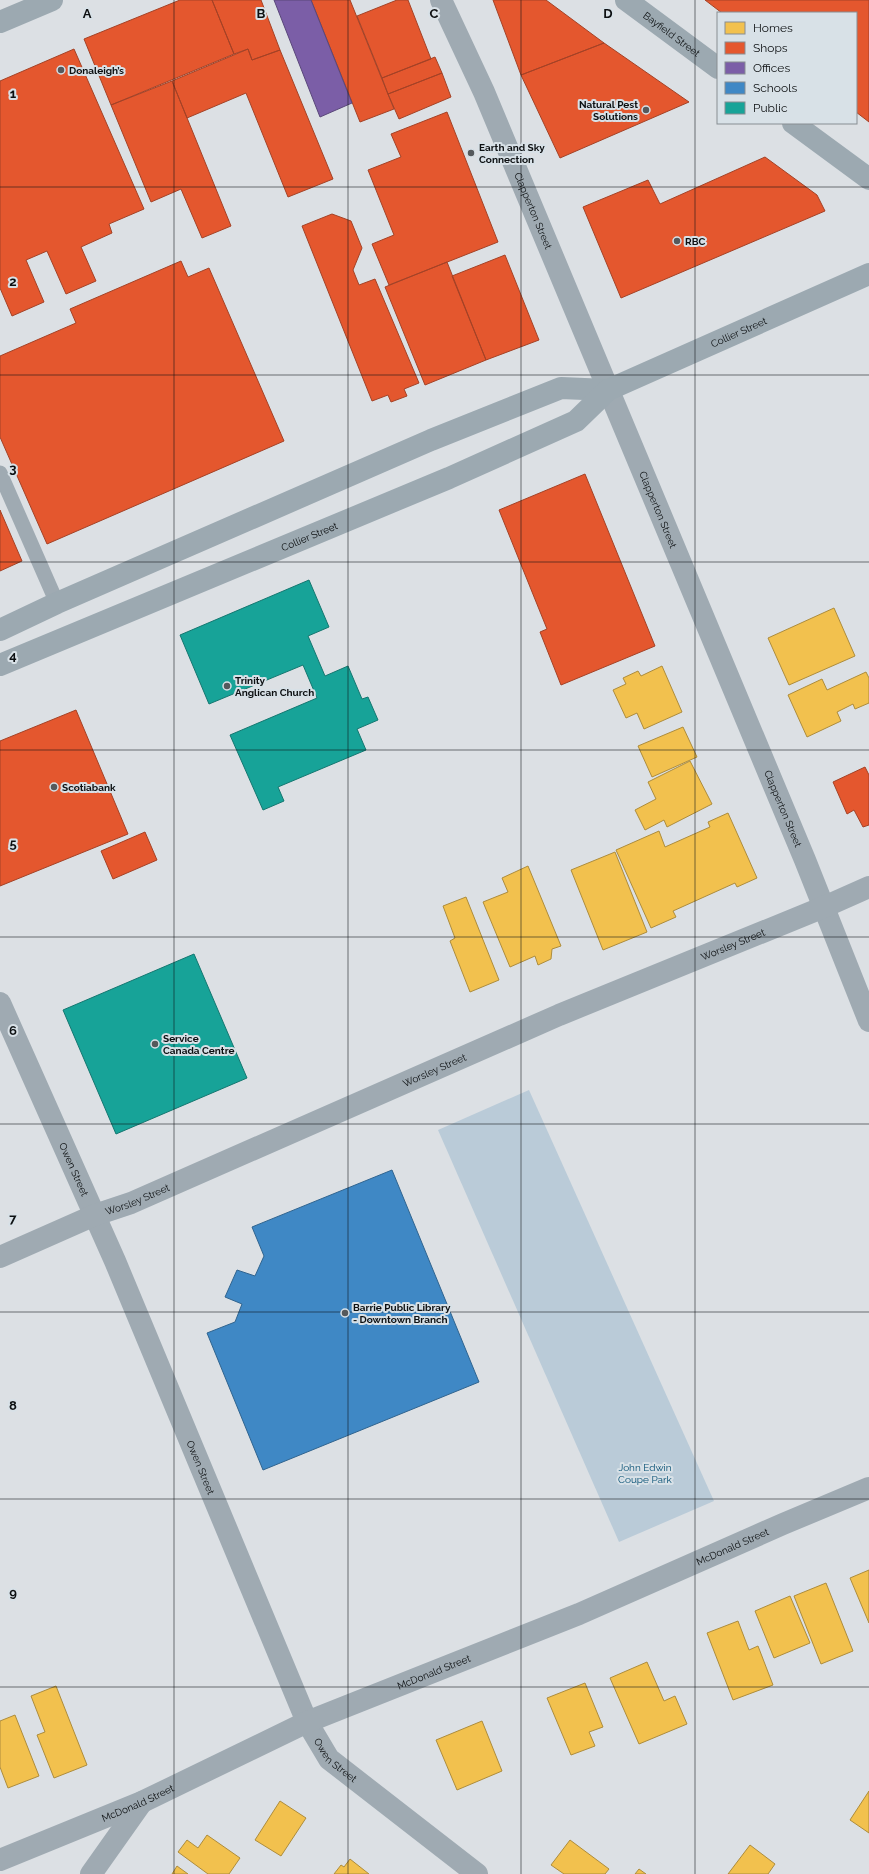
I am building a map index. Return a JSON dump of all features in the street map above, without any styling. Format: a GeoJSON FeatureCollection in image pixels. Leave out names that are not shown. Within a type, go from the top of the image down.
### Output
{"type":"FeatureCollection","features":[{"type":"Feature","properties":{"kind":"street"},"geometry":{"type":"LineString","coordinates":[[0,22],[52,0]]}},
{"type":"Feature","properties":{"kind":"street","name":"Clapperton Street"},"geometry":{"type":"LineString","coordinates":[[442,0],[484,92],[824,907],[869,1021]]}},
{"type":"Feature","properties":{"kind":"street","name":"Bayfield Street"},"geometry":{"type":"LineString","coordinates":[[626,0],[717,67]]}},
{"type":"Feature","properties":{"kind":"street"},"geometry":{"type":"LineString","coordinates":[[794,124],[869,179]]}},
{"type":"Feature","properties":{"kind":"street","name":"Collier Street"},"geometry":{"type":"LineString","coordinates":[[0,665],[449,478],[576,421],[608,390],[869,274]]}},
{"type":"Feature","properties":{"kind":"street","name":"Collier Street"},"geometry":{"type":"LineString","coordinates":[[0,630],[57,603],[431,440],[561,388],[608,390]]}},
{"type":"Feature","properties":{"kind":"street","name":"Worsley Street"},"geometry":{"type":"LineString","coordinates":[[0,1257],[95,1215],[138,1200],[559,1015],[824,907],[869,887]]}},
{"type":"Feature","properties":{"kind":"street","name":"Owen Street"},"geometry":{"type":"LineString","coordinates":[[0,1003],[95,1215],[307,1722],[329,1759],[477,1874]]}},
{"type":"Feature","properties":{"kind":"street","name":"McDonald Street"},"geometry":{"type":"LineString","coordinates":[[0,1860],[142,1802],[307,1722],[579,1614],[869,1488]]}},
{"type":"Feature","properties":{"kind":"street"},"geometry":{"type":"LineString","coordinates":[[91,1874],[142,1802]]}},
{"type":"Feature","properties":{"kind":"lane"},"geometry":{"type":"LineString","coordinates":[[0,473],[57,603]]}},
{"type":"Feature","properties":{"kind":"green space","name":"John Edwin Coupe Park"},"geometry":{"type":"Polygon","coordinates":[[[529,1090],[714,1501],[619,1542],[438,1130],[529,1090]]]}},
{"type":"Feature","properties":{"kind":"building: Homes"},"geometry":{"type":"Polygon","coordinates":[[[834,608],[855,656],[789,685],[768,638],[834,608]]]}},
{"type":"Feature","properties":{"kind":"building: Homes"},"geometry":{"type":"Polygon","coordinates":[[[662,666],[682,712],[644,729],[637,713],[626,718],[613,690],[626,684],[623,678],[638,671],[641,676],[662,666]]]}},
{"type":"Feature","properties":{"kind":"building: Homes"},"geometry":{"type":"Polygon","coordinates":[[[866,672],[869,678],[869,703],[855,709],[853,704],[837,712],[841,721],[807,737],[788,695],[822,679],[827,690],[866,672]]]}},
{"type":"Feature","properties":{"kind":"building: Homes"},"geometry":{"type":"Polygon","coordinates":[[[683,727],[697,757],[652,777],[638,746],[683,727]]]}},
{"type":"Feature","properties":{"kind":"building: Homes"},"geometry":{"type":"Polygon","coordinates":[[[690,761],[712,804],[667,827],[664,820],[645,830],[635,810],[656,799],[648,782],[690,761]]]}},
{"type":"Feature","properties":{"kind":"building: Homes"},"geometry":{"type":"Polygon","coordinates":[[[728,813],[757,878],[737,887],[735,883],[673,911],[676,917],[651,928],[616,850],[659,831],[665,847],[710,827],[708,822],[728,813]]]}},
{"type":"Feature","properties":{"kind":"building: Homes"},"geometry":{"type":"Polygon","coordinates":[[[615,852],[647,932],[603,950],[571,870],[615,852]]]}},
{"type":"Feature","properties":{"kind":"building: Homes"},"geometry":{"type":"Polygon","coordinates":[[[528,866],[561,946],[552,949],[551,959],[538,965],[535,956],[510,967],[483,902],[508,892],[502,878],[528,866]]]}},
{"type":"Feature","properties":{"kind":"building: Homes"},"geometry":{"type":"Polygon","coordinates":[[[466,897],[499,980],[470,992],[450,941],[455,938],[443,906],[466,897]]]}},
{"type":"Feature","properties":{"kind":"building: Homes"},"geometry":{"type":"Polygon","coordinates":[[[869,1570],[869,1623],[850,1578],[869,1570]]]}},
{"type":"Feature","properties":{"kind":"building: Homes"},"geometry":{"type":"Polygon","coordinates":[[[826,1583],[853,1651],[821,1664],[794,1596],[826,1583]]]}},
{"type":"Feature","properties":{"kind":"building: Homes"},"geometry":{"type":"Polygon","coordinates":[[[790,1596],[810,1643],[774,1658],[755,1611],[790,1596]]]}},
{"type":"Feature","properties":{"kind":"building: Homes"},"geometry":{"type":"Polygon","coordinates":[[[738,1621],[749,1650],[758,1646],[773,1685],[733,1700],[707,1633],[738,1621]]]}},
{"type":"Feature","properties":{"kind":"building: Homes"},"geometry":{"type":"Polygon","coordinates":[[[647,1662],[664,1701],[675,1696],[687,1724],[639,1744],[610,1678],[647,1662]]]}},
{"type":"Feature","properties":{"kind":"building: Homes"},"geometry":{"type":"Polygon","coordinates":[[[585,1683],[603,1727],[589,1732],[595,1746],[571,1755],[547,1698],[585,1683]]]}},
{"type":"Feature","properties":{"kind":"building: Homes"},"geometry":{"type":"Polygon","coordinates":[[[56,1686],[87,1765],[54,1778],[37,1735],[45,1732],[31,1696],[56,1686]]]}},
{"type":"Feature","properties":{"kind":"building: Homes"},"geometry":{"type":"Polygon","coordinates":[[[15,1715],[39,1776],[8,1788],[0,1767],[0,1721],[15,1715]]]}},
{"type":"Feature","properties":{"kind":"building: Homes"},"geometry":{"type":"Polygon","coordinates":[[[482,1721],[502,1771],[457,1790],[436,1740],[482,1721]]]}},
{"type":"Feature","properties":{"kind":"building: Homes"},"geometry":{"type":"Polygon","coordinates":[[[869,1791],[869,1833],[850,1820],[869,1791]]]}},
{"type":"Feature","properties":{"kind":"building: Homes"},"geometry":{"type":"Polygon","coordinates":[[[280,1801],[306,1818],[281,1856],[255,1840],[280,1801]]]}},
{"type":"Feature","properties":{"kind":"building: Homes"},"geometry":{"type":"Polygon","coordinates":[[[207,1835],[240,1858],[229,1874],[208,1874],[178,1852],[187,1840],[198,1848],[207,1835]]]}},
{"type":"Feature","properties":{"kind":"building: Homes"},"geometry":{"type":"Polygon","coordinates":[[[570,1840],[609,1869],[605,1874],[564,1874],[551,1865],[570,1840]]]}},
{"type":"Feature","properties":{"kind":"building: Homes"},"geometry":{"type":"Polygon","coordinates":[[[750,1845],[775,1864],[768,1874],[728,1874],[750,1845]]]}},
{"type":"Feature","properties":{"kind":"building: Homes"},"geometry":{"type":"Polygon","coordinates":[[[350,1859],[369,1874],[334,1874],[341,1865],[344,1867],[350,1859]]]}},
{"type":"Feature","properties":{"kind":"building: Homes"},"geometry":{"type":"Polygon","coordinates":[[[177,1866],[188,1874],[172,1874],[177,1866]]]}},
{"type":"Feature","properties":{"kind":"building: Homes"},"geometry":{"type":"Polygon","coordinates":[[[639,1869],[646,1874],[635,1874],[639,1869]]]}},
{"type":"Feature","properties":{"kind":"building: Shops"},"geometry":{"type":"Polygon","coordinates":[[[180,0],[212,0],[234,54],[111,105],[84,39],[180,0]]]}},
{"type":"Feature","properties":{"kind":"building: Shops"},"geometry":{"type":"Polygon","coordinates":[[[212,0],[261,0],[280,50],[252,60],[248,49],[234,54],[212,0]]]}},
{"type":"Feature","properties":{"kind":"building: Shops"},"geometry":{"type":"Polygon","coordinates":[[[311,0],[350,0],[394,109],[360,122],[311,0]]]}},
{"type":"Feature","properties":{"kind":"building: Shops"},"geometry":{"type":"Polygon","coordinates":[[[397,0],[408,0],[431,59],[382,78],[357,16],[397,0]]]}},
{"type":"Feature","properties":{"kind":"building: Shops"},"geometry":{"type":"Polygon","coordinates":[[[493,0],[546,0],[604,43],[521,75],[493,0]]]}},
{"type":"Feature","properties":{"kind":"building: Shops"},"geometry":{"type":"Polygon","coordinates":[[[705,0],[869,0],[869,122],[857,113],[857,12],[721,12],[705,0]]]}},
{"type":"Feature","properties":{"kind":"building: Shops"},"geometry":{"type":"Polygon","coordinates":[[[604,43],[689,102],[560,158],[521,75],[604,43]]]}},
{"type":"Feature","properties":{"kind":"building: Shops"},"geometry":{"type":"Polygon","coordinates":[[[74,49],[144,209],[109,224],[112,233],[81,247],[96,281],[66,294],[47,251],[26,260],[44,302],[12,316],[0,288],[0,81],[74,49]]]}},
{"type":"Feature","properties":{"kind":"building: Shops"},"geometry":{"type":"Polygon","coordinates":[[[248,49],[252,60],[280,50],[333,179],[288,197],[246,93],[187,118],[172,81],[248,49]]]}},
{"type":"Feature","properties":{"kind":"building: Shops"},"geometry":{"type":"Polygon","coordinates":[[[435,57],[442,73],[388,94],[382,78],[435,57]]]}},
{"type":"Feature","properties":{"kind":"building: Shops"},"geometry":{"type":"Polygon","coordinates":[[[442,73],[451,97],[399,119],[388,94],[442,73]]]}},
{"type":"Feature","properties":{"kind":"building: Shops"},"geometry":{"type":"Polygon","coordinates":[[[172,81],[231,226],[202,238],[181,189],[151,202],[111,105],[172,81]]]}},
{"type":"Feature","properties":{"kind":"building: Shops"},"geometry":{"type":"Polygon","coordinates":[[[447,112],[498,242],[389,285],[372,244],[394,235],[368,170],[401,157],[391,134],[447,112]]]}},
{"type":"Feature","properties":{"kind":"building: Shops","name":"RBC"},"geometry":{"type":"Polygon","coordinates":[[[765,157],[817,195],[825,211],[621,298],[583,207],[648,180],[660,204],[765,157]]]}},
{"type":"Feature","properties":{"kind":"building: Shops"},"geometry":{"type":"Polygon","coordinates":[[[332,214],[351,221],[362,248],[353,270],[359,285],[375,279],[419,383],[404,389],[407,396],[391,402],[388,395],[372,401],[302,226],[332,214]]]}},
{"type":"Feature","properties":{"kind":"building: Shops"},"geometry":{"type":"Polygon","coordinates":[[[505,255],[539,340],[486,360],[452,276],[505,255]]]}},
{"type":"Feature","properties":{"kind":"building: Shops"},"geometry":{"type":"Polygon","coordinates":[[[181,261],[188,277],[209,268],[284,441],[47,544],[0,437],[0,356],[76,323],[70,309],[181,261]]]}},
{"type":"Feature","properties":{"kind":"building: Shops"},"geometry":{"type":"Polygon","coordinates":[[[447,262],[486,360],[425,385],[385,287],[447,262]]]}},
{"type":"Feature","properties":{"kind":"building: Shops"},"geometry":{"type":"Polygon","coordinates":[[[585,474],[655,646],[561,685],[540,632],[547,629],[499,510],[585,474]]]}},
{"type":"Feature","properties":{"kind":"building: Shops"},"geometry":{"type":"Polygon","coordinates":[[[0,510],[22,561],[0,571],[0,510]]]}},
{"type":"Feature","properties":{"kind":"building: Shops","name":"Scotiabank"},"geometry":{"type":"Polygon","coordinates":[[[76,710],[128,834],[0,886],[0,741],[76,710]]]}},
{"type":"Feature","properties":{"kind":"building: Shops"},"geometry":{"type":"Polygon","coordinates":[[[865,767],[869,775],[869,825],[863,827],[854,810],[847,814],[833,782],[865,767]]]}},
{"type":"Feature","properties":{"kind":"building: Shops"},"geometry":{"type":"Polygon","coordinates":[[[145,832],[157,860],[113,879],[101,851],[145,832]]]}},
{"type":"Feature","properties":{"kind":"building: Offices"},"geometry":{"type":"Polygon","coordinates":[[[274,0],[311,0],[352,103],[320,117],[274,0]]]}},
{"type":"Feature","properties":{"kind":"building: Schools","name":"Barrie Public Library - Downtown Branch"},"geometry":{"type":"Polygon","coordinates":[[[392,1170],[479,1382],[263,1470],[207,1333],[235,1322],[242,1304],[225,1297],[237,1270],[255,1276],[264,1256],[252,1227],[392,1170]]]}},
{"type":"Feature","properties":{"kind":"building: Public","name":"Trinity Anglican Church"},"geometry":{"type":"Polygon","coordinates":[[[309,580],[329,627],[308,636],[325,676],[348,666],[362,699],[368,697],[378,720],[357,729],[366,750],[278,787],[284,801],[263,810],[230,735],[317,698],[303,665],[209,704],[180,635],[309,580]]]}},
{"type":"Feature","properties":{"kind":"building: Public","name":"Service Canada Centre"},"geometry":{"type":"Polygon","coordinates":[[[194,954],[247,1078],[116,1134],[63,1010],[194,954]]]}},
{"type":"Feature","properties":{"kind":"place","name":"Donaleigh’s"},"geometry":{"type":"Point","coordinates":[61,70]}},
{"type":"Feature","properties":{"kind":"place","name":"Natural Pest Solutions"},"geometry":{"type":"Point","coordinates":[646,110]}},
{"type":"Feature","properties":{"kind":"place","name":"Earth and Sky Connection"},"geometry":{"type":"Point","coordinates":[471,153]}},
{"type":"Feature","properties":{"kind":"place","name":"RBC"},"geometry":{"type":"Point","coordinates":[677,241]}},
{"type":"Feature","properties":{"kind":"place","name":"Trinity Anglican Church"},"geometry":{"type":"Point","coordinates":[227,686]}},
{"type":"Feature","properties":{"kind":"place","name":"Scotiabank"},"geometry":{"type":"Point","coordinates":[54,787]}},
{"type":"Feature","properties":{"kind":"place","name":"Service Canada Centre"},"geometry":{"type":"Point","coordinates":[155,1044]}},
{"type":"Feature","properties":{"kind":"place","name":"Barrie Public Library - Downtown Branch"},"geometry":{"type":"Point","coordinates":[345,1313]}}]}
